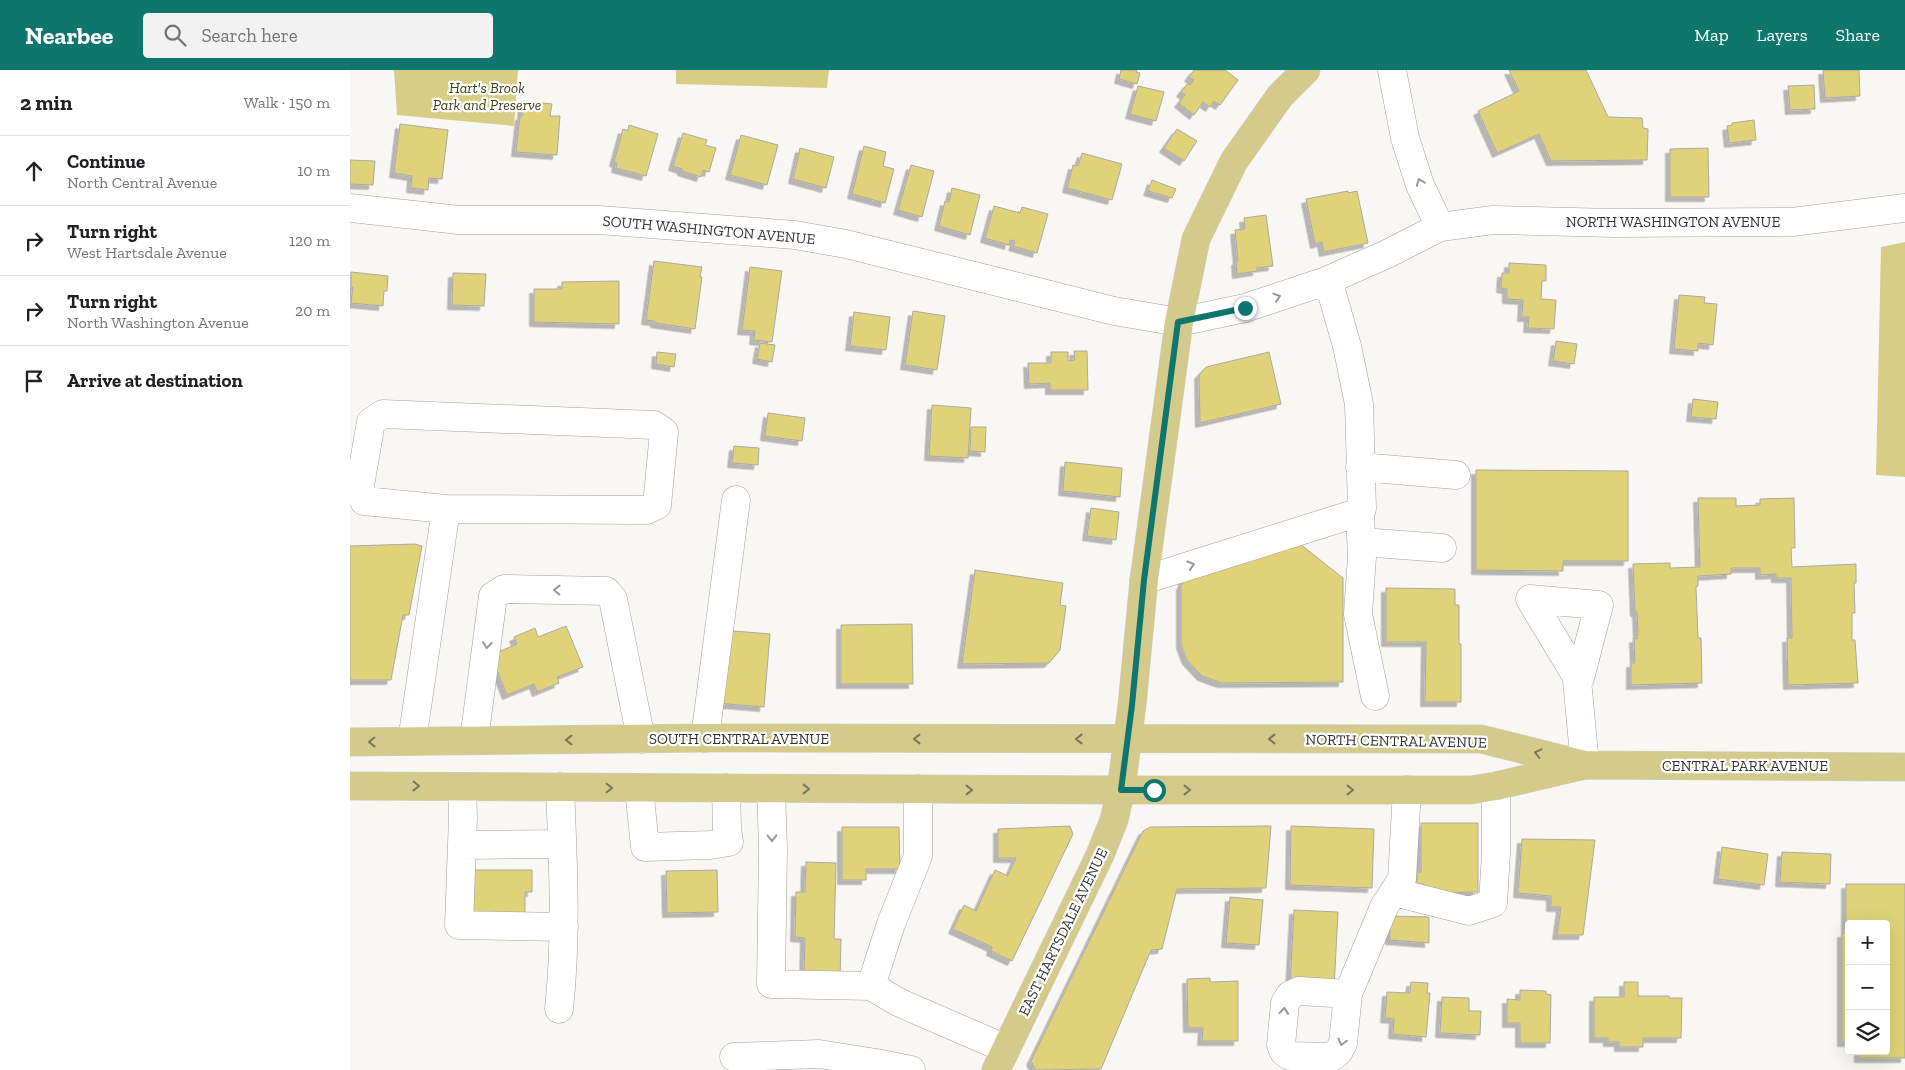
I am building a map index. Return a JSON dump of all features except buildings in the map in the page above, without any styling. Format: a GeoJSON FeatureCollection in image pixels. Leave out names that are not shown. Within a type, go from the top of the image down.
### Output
{"type":"FeatureCollection","features":[{"type":"Feature","properties":{"kind":"main road","name":"EAST HARTSDALE AVENUE"},"geometry":{"type":"LineString","coordinates":[[1001,1060],[1108,836],[1121,790],[1144,580],[1178,322],[1196,239],[1234,161],[1280,96],[1306,70]]}},
{"type":"Feature","properties":{"kind":"main road","name":"SOUTH CENTRAL AVENUE"},"geometry":{"type":"LineString","coordinates":[[350,742],[705,738],[1128,739]]}},
{"type":"Feature","properties":{"kind":"main road","name":"NORTH CENTRAL AVENUE"},"geometry":{"type":"LineString","coordinates":[[1128,739],[1481,739],[1585,765]]}},
{"type":"Feature","properties":{"kind":"main road","name":"CENTRAL PARK AVENUE"},"geometry":{"type":"LineString","coordinates":[[1585,765],[1905,767]]}},
{"type":"Feature","properties":{"kind":"main road"},"geometry":{"type":"LineString","coordinates":[[350,786],[1472,790],[1585,765]]}},
{"type":"Feature","properties":{"kind":"street"},"geometry":{"type":"LineString","coordinates":[[1392,70],[1405,138],[1420,185],[1440,227]]}},
{"type":"Feature","properties":{"kind":"street","name":"SOUTH WASHINGTON AVENUE"},"geometry":{"type":"LineString","coordinates":[[350,208],[459,220],[598,220],[795,234],[846,244],[1114,311],[1178,322]]}},
{"type":"Feature","properties":{"kind":"street","name":"NORTH WASHINGTON AVENUE"},"geometry":{"type":"LineString","coordinates":[[1178,322],[1245,308],[1328,280],[1387,254],[1440,227],[1493,220],[1614,223],[1792,222],[1905,208]]}},
{"type":"Feature","properties":{"kind":"street"},"geometry":{"type":"LineString","coordinates":[[1328,280],[1348,346],[1359,404],[1362,542],[1358,614],[1375,696]]}},
{"type":"Feature","properties":{"kind":"street"},"geometry":{"type":"LineString","coordinates":[[383,414],[654,424],[664,432],[657,505],[647,510],[446,509],[364,501],[359,491],[371,422],[383,414]]}},
{"type":"Feature","properties":{"kind":"street"},"geometry":{"type":"LineString","coordinates":[[1360,467],[1456,475]]}},
{"type":"Feature","properties":{"kind":"street"},"geometry":{"type":"LineString","coordinates":[[705,738],[736,500]]}},
{"type":"Feature","properties":{"kind":"street"},"geometry":{"type":"LineString","coordinates":[[412,741],[446,509]]}},
{"type":"Feature","properties":{"kind":"street"},"geometry":{"type":"LineString","coordinates":[[1144,580],[1360,512]]}},
{"type":"Feature","properties":{"kind":"street"},"geometry":{"type":"LineString","coordinates":[[1362,542],[1442,548]]}},
{"type":"Feature","properties":{"kind":"street"},"geometry":{"type":"LineString","coordinates":[[474,740],[493,596],[504,589],[606,591],[613,598],[641,740]]}},
{"type":"Feature","properties":{"kind":"street"},"geometry":{"type":"LineString","coordinates":[[1576,680],[1585,765]]}},
{"type":"Feature","properties":{"kind":"street"},"geometry":{"type":"LineString","coordinates":[[1394,892],[1469,911],[1493,903],[1496,853],[1496,786]]}},
{"type":"Feature","properties":{"kind":"street"},"geometry":{"type":"LineString","coordinates":[[462,787],[462,845],[458,925],[564,927]]}},
{"type":"Feature","properties":{"kind":"street"},"geometry":{"type":"LineString","coordinates":[[559,1009],[564,927],[560,788]]}},
{"type":"Feature","properties":{"kind":"street"},"geometry":{"type":"LineString","coordinates":[[639,788],[645,847],[710,845],[729,842],[726,788]]}},
{"type":"Feature","properties":{"kind":"street"},"geometry":{"type":"LineString","coordinates":[[771,789],[773,848],[771,984],[871,986],[1001,1060]]}},
{"type":"Feature","properties":{"kind":"street"},"geometry":{"type":"LineString","coordinates":[[871,986],[891,924],[918,856],[918,789]]}},
{"type":"Feature","properties":{"kind":"street"},"geometry":{"type":"LineString","coordinates":[[1348,994],[1384,907],[1402,879],[1407,790]]}},
{"type":"Feature","properties":{"kind":"street"},"geometry":{"type":"LineString","coordinates":[[462,845],[562,844]]}},
{"type":"Feature","properties":{"kind":"street"},"geometry":{"type":"LineString","coordinates":[[734,1057],[819,1054],[911,1070]]}},
{"type":"Feature","properties":{"kind":"green space","name":"Hart's Brook Park and Preserve"},"geometry":{"type":"Polygon","coordinates":[[[394,70],[518,70],[514,126],[397,115],[394,70]]]}},
{"type":"Feature","properties":{"kind":"green space"},"geometry":{"type":"Polygon","coordinates":[[[676,70],[829,70],[827,88],[676,84],[676,70]]]}},
{"type":"Feature","properties":{"kind":"green space"},"geometry":{"type":"Polygon","coordinates":[[[1905,242],[1905,477],[1876,475],[1881,247],[1905,242]]]}},
{"type":"Feature","properties":{"kind":"route"},"geometry":{"type":"LineString","coordinates":[[1154,790],[1121,790],[1132,705],[1144,580],[1178,322],[1245,308]]}}]}
